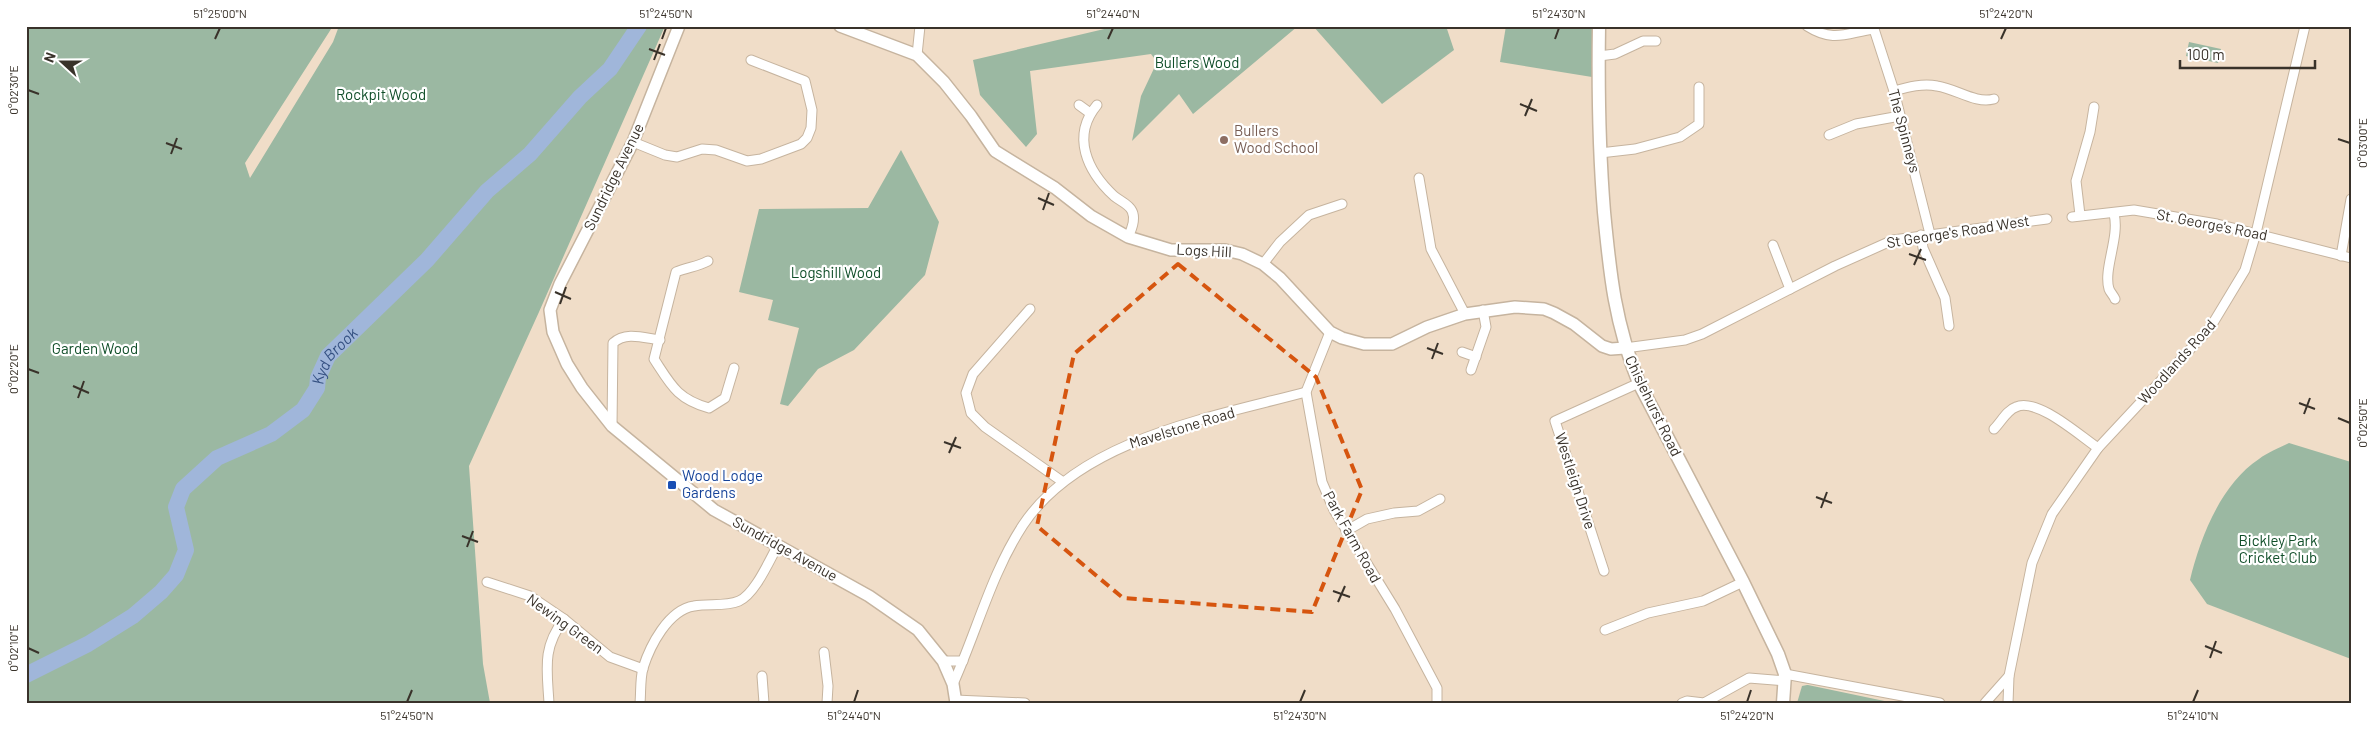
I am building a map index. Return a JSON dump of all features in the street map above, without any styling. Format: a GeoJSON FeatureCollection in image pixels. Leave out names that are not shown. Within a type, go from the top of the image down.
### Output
{"type":"FeatureCollection","features":[{"type":"Feature","properties":{"kind":"main road","name":"Chislehurst Road"},"geometry":{"type":"LineString","coordinates":[[1600,26],[1598,56],[1600,153],[1613,298],[1625,348],[1639,383],[1743,582],[1778,654],[1785,678],[1783,703]]}},
{"type":"Feature","properties":{"kind":"street","name":"Sundridge Avenue"},"geometry":{"type":"LineString","coordinates":[[679,26],[633,142],[560,284],[550,310],[553,332],[567,364],[582,388],[612,426],[714,510],[883,606],[918,630],[943,661],[953,684],[955,701]]}},
{"type":"Feature","properties":{"kind":"street","name":"Logs Hill"},"geometry":{"type":"LineString","coordinates":[[840,26],[917,54],[944,82],[971,116],[995,151],[1054,188],[1092,216],[1128,237],[1171,250],[1225,250],[1242,254],[1263,264],[1280,278],[1330,332],[1364,344],[1392,344],[1427,327],[1465,314],[1515,307],[1544,309],[1568,320],[1602,346],[1611,349],[1625,348]]}},
{"type":"Feature","properties":{"kind":"street"},"geometry":{"type":"LineString","coordinates":[[917,54],[920,26]]}},
{"type":"Feature","properties":{"kind":"street","name":"The Spinneys"},"geometry":{"type":"LineString","coordinates":[[1807,26],[1820,35],[1836,37],[1874,28],[1900,116],[1925,234],[1923,248],[1944,298],[1949,326]]}},
{"type":"Feature","properties":{"kind":"street","name":"Woodlands Road"},"geometry":{"type":"LineString","coordinates":[[2008,703],[2009,676],[2032,563],[2043,533],[2058,506],[2098,448],[2210,328],[2242,276],[2256,233],[2305,26]]}},
{"type":"Feature","properties":{"kind":"street"},"geometry":{"type":"LineString","coordinates":[[1598,56],[1615,54],[1643,41],[1656,41]]}},
{"type":"Feature","properties":{"kind":"street"},"geometry":{"type":"LineString","coordinates":[[633,142],[665,155],[678,156],[702,149],[716,150],[747,161],[761,159],[801,144],[807,138],[811,128],[812,110],[805,81],[751,60]]}},
{"type":"Feature","properties":{"kind":"street"},"geometry":{"type":"LineString","coordinates":[[1894,91],[1928,85],[1949,88],[1984,102],[1994,99]]}},
{"type":"Feature","properties":{"kind":"street"},"geometry":{"type":"LineString","coordinates":[[1600,153],[1635,149],[1680,137],[1699,124],[1699,87]]}},
{"type":"Feature","properties":{"kind":"street"},"geometry":{"type":"LineString","coordinates":[[1079,105],[1090,113]]}},
{"type":"Feature","properties":{"kind":"street"},"geometry":{"type":"LineString","coordinates":[[1096,105],[1090,113],[1083,130],[1084,151],[1106,188],[1132,209],[1134,217],[1128,237]]}},
{"type":"Feature","properties":{"kind":"street","name":"St. George's Road"},"geometry":{"type":"LineString","coordinates":[[2094,107],[2076,181],[2076,216],[2114,214],[2134,210],[2217,224],[2351,258]]}},
{"type":"Feature","properties":{"kind":"street"},"geometry":{"type":"LineString","coordinates":[[1829,135],[1856,124],[1900,116]]}},
{"type":"Feature","properties":{"kind":"street"},"geometry":{"type":"LineString","coordinates":[[1419,178],[1431,249],[1465,314]]}},
{"type":"Feature","properties":{"kind":"street"},"geometry":{"type":"LineString","coordinates":[[2341,256],[2351,199]]}},
{"type":"Feature","properties":{"kind":"street"},"geometry":{"type":"LineString","coordinates":[[1263,264],[1280,242],[1309,215],[1342,204]]}},
{"type":"Feature","properties":{"kind":"street"},"geometry":{"type":"LineString","coordinates":[[2114,214],[2117,225],[2109,288],[2116,299]]}},
{"type":"Feature","properties":{"kind":"street","name":"St George's Road West"},"geometry":{"type":"LineString","coordinates":[[1625,348],[1685,340],[1702,334],[1878,245],[1893,240],[1925,234],[2047,219]]}},
{"type":"Feature","properties":{"kind":"street"},"geometry":{"type":"LineString","coordinates":[[1773,245],[1790,289]]}},
{"type":"Feature","properties":{"kind":"street"},"geometry":{"type":"LineString","coordinates":[[708,261],[696,268],[686,268],[676,272],[654,359],[674,390],[691,403],[709,408],[725,398],[734,368]]}},
{"type":"Feature","properties":{"kind":"street"},"geometry":{"type":"LineString","coordinates":[[1030,309],[973,374],[966,393],[972,413],[985,427],[1063,482]]}},
{"type":"Feature","properties":{"kind":"street"},"geometry":{"type":"LineString","coordinates":[[1471,370],[1486,327],[1483,310]]}},
{"type":"Feature","properties":{"kind":"street"},"geometry":{"type":"LineString","coordinates":[[1306,392],[1330,332]]}},
{"type":"Feature","properties":{"kind":"street"},"geometry":{"type":"LineString","coordinates":[[612,426],[613,344],[620,337],[634,336],[660,340]]}},
{"type":"Feature","properties":{"kind":"street"},"geometry":{"type":"LineString","coordinates":[[1462,352],[1476,357]]}},
{"type":"Feature","properties":{"kind":"street","name":"Westleigh Drive"},"geometry":{"type":"LineString","coordinates":[[1604,571],[1555,421],[1639,383]]}},
{"type":"Feature","properties":{"kind":"street","name":"Mavelstone Road"},"geometry":{"type":"LineString","coordinates":[[953,684],[981,610],[1009,550],[1024,524],[1040,503],[1063,482],[1107,454],[1164,430],[1306,392]]}},
{"type":"Feature","properties":{"kind":"street","name":"Park Farm Road"},"geometry":{"type":"LineString","coordinates":[[1306,392],[1322,482],[1346,531],[1394,609],[1427,670],[1436,688],[1437,703]]}},
{"type":"Feature","properties":{"kind":"street"},"geometry":{"type":"LineString","coordinates":[[1994,429],[2013,408],[2024,404],[2031,405],[2055,418],[2098,448]]}},
{"type":"Feature","properties":{"kind":"street"},"geometry":{"type":"LineString","coordinates":[[1346,531],[1367,519],[1394,513],[1418,511],[1440,499]]}},
{"type":"Feature","properties":{"kind":"street"},"geometry":{"type":"LineString","coordinates":[[640,703],[643,669],[669,619],[682,609],[694,606],[714,606],[738,601],[746,596],[757,582],[778,545]]}},
{"type":"Feature","properties":{"kind":"street","name":"Newing Green"},"geometry":{"type":"LineString","coordinates":[[487,582],[530,596],[564,619],[610,656],[643,669]]}},
{"type":"Feature","properties":{"kind":"street"},"geometry":{"type":"LineString","coordinates":[[1605,630],[1648,613],[1703,601],[1743,582]]}},
{"type":"Feature","properties":{"kind":"street"},"geometry":{"type":"LineString","coordinates":[[549,703],[548,648],[553,634],[564,619]]}},
{"type":"Feature","properties":{"kind":"street"},"geometry":{"type":"LineString","coordinates":[[824,652],[828,686],[827,703]]}},
{"type":"Feature","properties":{"kind":"street"},"geometry":{"type":"LineString","coordinates":[[943,661],[963,661]]}},
{"type":"Feature","properties":{"kind":"street"},"geometry":{"type":"LineString","coordinates":[[762,676],[764,703]]}},
{"type":"Feature","properties":{"kind":"street"},"geometry":{"type":"LineString","coordinates":[[1985,703],[2009,676]]}},
{"type":"Feature","properties":{"kind":"street"},"geometry":{"type":"LineString","coordinates":[[1682,703],[1687,701],[1704,702],[1749,678],[1785,678],[1940,703]]}},
{"type":"Feature","properties":{"kind":"street"},"geometry":{"type":"LineString","coordinates":[[955,701],[1025,703]]}},
{"type":"Feature","properties":{"kind":"highlighted area"},"geometry":{"type":"Polygon","coordinates":[[[1178,264],[1316,377],[1362,490],[1312,612],[1123,598],[1037,526],[1074,354],[1178,264]]]}},
{"type":"Feature","properties":{"kind":"green space"},"geometry":{"type":"Polygon","coordinates":[[[26,26],[333,26],[245,163],[250,178],[333,42],[339,26],[665,26],[469,466],[483,664],[490,703],[26,703],[26,26]]]}},
{"type":"Feature","properties":{"kind":"green space","name":"Bullers Wood"},"geometry":{"type":"Polygon","coordinates":[[[1117,26],[1298,26],[1193,114],[1179,94],[1132,141],[1141,96],[1157,62],[1151,54],[1030,71],[1037,134],[1026,147],[980,95],[973,60],[1117,26]]]}},
{"type":"Feature","properties":{"kind":"green space"},"geometry":{"type":"Polygon","coordinates":[[[1313,26],[1446,26],[1454,50],[1382,104],[1313,26]]]}},
{"type":"Feature","properties":{"kind":"green space"},"geometry":{"type":"Polygon","coordinates":[[[1506,26],[1594,26],[1592,77],[1500,62],[1506,26]]]}},
{"type":"Feature","properties":{"kind":"green space"},"geometry":{"type":"Polygon","coordinates":[[[2189,42],[2221,49],[2218,63],[2186,56],[2189,42]]]}},
{"type":"Feature","properties":{"kind":"green space","name":"Logshill Wood"},"geometry":{"type":"Polygon","coordinates":[[[901,150],[939,222],[925,275],[854,350],[818,369],[788,406],[780,404],[799,328],[768,320],[773,300],[739,292],[759,209],[868,208],[901,150]]]}},
{"type":"Feature","properties":{"kind":"green space","name":"Bickley Park Cricket Club"},"geometry":{"type":"Polygon","coordinates":[[[2289,443],[2351,462],[2351,659],[2207,604],[2190,580],[2206,530],[2223,497],[2246,470],[2262,457],[2289,443]]]}},
{"type":"Feature","properties":{"kind":"green space"},"geometry":{"type":"Polygon","coordinates":[[[1807,685],[1894,703],[1797,703],[1802,686],[1807,685]]]}},
{"type":"Feature","properties":{"kind":"waterway","name":"Kyd Brook"},"geometry":{"type":"LineString","coordinates":[[26,675],[88,644],[133,616],[161,592],[176,575],[186,550],[176,507],[183,489],[217,458],[271,434],[303,410],[317,388],[318,378],[328,356],[427,260],[487,191],[530,154],[580,97],[610,69],[639,26]]}},
{"type":"Feature","properties":{"kind":"place","name":"Bullers Wood School"},"geometry":{"type":"Point","coordinates":[1224,140]}},
{"type":"Feature","properties":{"kind":"place","name":"Wood Lodge Gardens"},"geometry":{"type":"Point","coordinates":[672,485]}},
{"type":"Feature","properties":{"kind":"park label","name":"Rockpit Wood"},"geometry":{"type":"Point","coordinates":[381,95]}},
{"type":"Feature","properties":{"kind":"park label","name":"Garden Wood"},"geometry":{"type":"Point","coordinates":[95,349]}}]}
